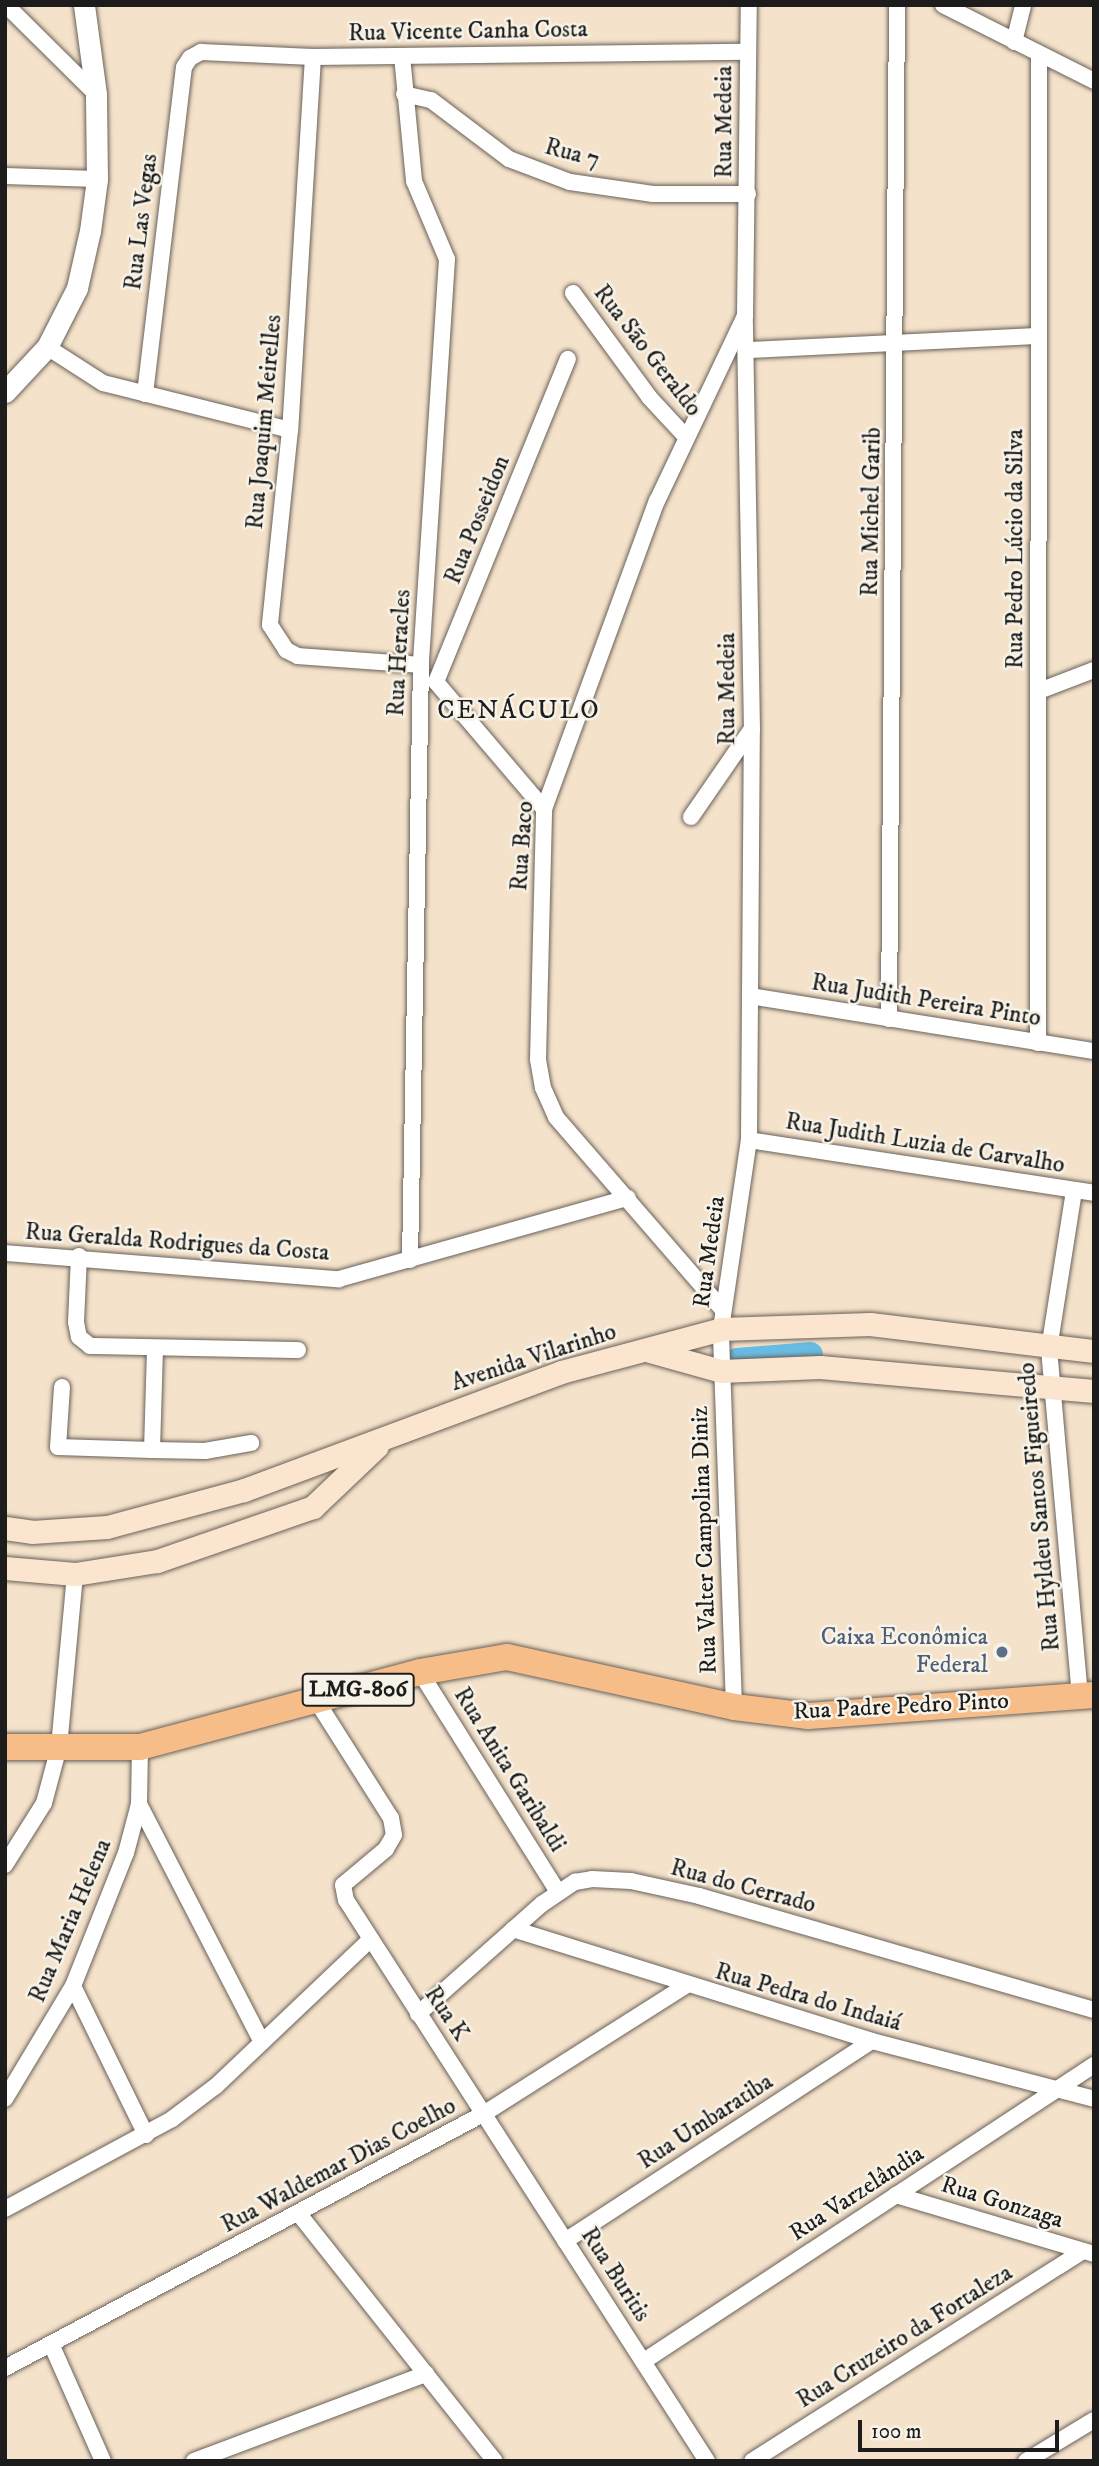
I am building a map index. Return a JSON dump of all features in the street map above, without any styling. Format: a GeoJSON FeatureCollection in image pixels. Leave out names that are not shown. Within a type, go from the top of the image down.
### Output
{"type":"FeatureCollection","features":[{"type":"Feature","properties":{"kind":"highway","name":"Rua Padre Pedro Pinto"},"geometry":{"type":"LineString","coordinates":[[5,1747],[140,1747],[420,1672],[507,1657],[725,1701],[809,1702],[1086,1686]]}},
{"type":"Feature","properties":{"kind":"main road","name":"Avenida Vilarinho"},"geometry":{"type":"LineString","coordinates":[[5,1528],[32,1532],[107,1527],[244,1490],[561,1372],[643,1349],[722,1320],[870,1324],[1049,1349],[1094,1351]]}},
{"type":"Feature","properties":{"kind":"main road"},"geometry":{"type":"LineString","coordinates":[[643,1349],[712,1370],[820,1367],[1050,1390],[1094,1391]]}},
{"type":"Feature","properties":{"kind":"main road"},"geometry":{"type":"LineString","coordinates":[[5,1568],[75,1574],[157,1561],[313,1507],[390,1436]]}},
{"type":"Feature","properties":{"kind":"street"},"geometry":{"type":"LineString","coordinates":[[6,5],[96,94]]}},
{"type":"Feature","properties":{"kind":"street"},"geometry":{"type":"LineString","coordinates":[[5,392],[47,347],[77,288],[97,179],[96,94],[84,5]]}},
{"type":"Feature","properties":{"kind":"street","name":"Rua Medeia"},"geometry":{"type":"LineString","coordinates":[[712,1370],[749,1140],[752,730],[748,349],[745,316],[749,5]]}},
{"type":"Feature","properties":{"kind":"street","name":"Rua Michel Garib"},"geometry":{"type":"LineString","coordinates":[[889,1019],[897,343],[897,5]]}},
{"type":"Feature","properties":{"kind":"street"},"geometry":{"type":"LineString","coordinates":[[943,5],[1094,81]]}},
{"type":"Feature","properties":{"kind":"street"},"geometry":{"type":"LineString","coordinates":[[1014,41],[1023,5]]}},
{"type":"Feature","properties":{"kind":"street","name":"Rua Vicente Canha Costa"},"geometry":{"type":"LineString","coordinates":[[190,58],[201,52],[313,57],[747,52]]}},
{"type":"Feature","properties":{"kind":"street","name":"Rua Pedro Lúcio da Silva"},"geometry":{"type":"LineString","coordinates":[[1038,1043],[1039,55]]}},
{"type":"Feature","properties":{"kind":"street","name":"Rua Heracles"},"geometry":{"type":"LineString","coordinates":[[401,56],[414,181],[447,259],[421,665],[428,684],[410,1260]]}},
{"type":"Feature","properties":{"kind":"street","name":"Rua Joaquim Meirelles"},"geometry":{"type":"LineString","coordinates":[[313,57],[290,430],[270,625],[276,639],[298,656],[421,665]]}},
{"type":"Feature","properties":{"kind":"street","name":"Rua Las Vegas"},"geometry":{"type":"LineString","coordinates":[[145,394],[184,67],[190,58]]}},
{"type":"Feature","properties":{"kind":"street","name":"Rua 7"},"geometry":{"type":"LineString","coordinates":[[404,94],[431,100],[509,159],[570,182],[653,194],[748,194]]}},
{"type":"Feature","properties":{"kind":"street"},"geometry":{"type":"LineString","coordinates":[[5,176],[97,179]]}},
{"type":"Feature","properties":{"kind":"street","name":"Rua São Geraldo"},"geometry":{"type":"LineString","coordinates":[[573,293],[649,397],[686,437]]}},
{"type":"Feature","properties":{"kind":"street","name":"Rua Baco"},"geometry":{"type":"LineString","coordinates":[[722,1320],[628,1198],[556,1117],[543,1088],[538,1059],[544,808],[657,501],[745,316]]}},
{"type":"Feature","properties":{"kind":"street"},"geometry":{"type":"LineString","coordinates":[[748,349],[1039,336]]}},
{"type":"Feature","properties":{"kind":"street"},"geometry":{"type":"LineString","coordinates":[[47,347],[103,383],[290,430]]}},
{"type":"Feature","properties":{"kind":"street","name":"Rua Posseidon"},"geometry":{"type":"LineString","coordinates":[[428,684],[569,359]]}},
{"type":"Feature","properties":{"kind":"street"},"geometry":{"type":"LineString","coordinates":[[1038,691],[1094,670]]}},
{"type":"Feature","properties":{"kind":"street"},"geometry":{"type":"LineString","coordinates":[[428,684],[544,808]]}},
{"type":"Feature","properties":{"kind":"street"},"geometry":{"type":"LineString","coordinates":[[691,817],[752,730]]}},
{"type":"Feature","properties":{"kind":"street","name":"Rua Judith Pereira Pinto"},"geometry":{"type":"LineString","coordinates":[[750,996],[1094,1051]]}},
{"type":"Feature","properties":{"kind":"street","name":"Rua Judith Luzia de Carvalho"},"geometry":{"type":"LineString","coordinates":[[749,1140],[1094,1193]]}},
{"type":"Feature","properties":{"kind":"street","name":"Rua Hyldeu Santos Figueiredo"},"geometry":{"type":"LineString","coordinates":[[1074,1191],[1049,1349],[1050,1390],[1086,1686]]}},
{"type":"Feature","properties":{"kind":"street","name":"Rua Geralda Rodrigues da Costa"},"geometry":{"type":"LineString","coordinates":[[5,1253],[79,1256],[339,1279],[628,1198]]}},
{"type":"Feature","properties":{"kind":"street"},"geometry":{"type":"LineString","coordinates":[[79,1256],[79,1337],[90,1346],[155,1350],[298,1350]]}},
{"type":"Feature","properties":{"kind":"street"},"geometry":{"type":"LineString","coordinates":[[152,1450],[155,1350]]}},
{"type":"Feature","properties":{"kind":"street","name":"Rua Valter Campolina Diniz"},"geometry":{"type":"LineString","coordinates":[[712,1370],[725,1701]]}},
{"type":"Feature","properties":{"kind":"street"},"geometry":{"type":"LineString","coordinates":[[62,1387],[58,1447],[205,1451],[251,1443]]}},
{"type":"Feature","properties":{"kind":"street"},"geometry":{"type":"LineString","coordinates":[[5,1865],[44,1802],[59,1747],[75,1574]]}},
{"type":"Feature","properties":{"kind":"street","name":"Rua Anita Garibaldi"},"geometry":{"type":"LineString","coordinates":[[420,1672],[558,1892]]}},
{"type":"Feature","properties":{"kind":"street","name":"Rua K"},"geometry":{"type":"LineString","coordinates":[[316,1700],[390,1818],[394,1835],[386,1849],[344,1885],[346,1900],[485,2113]]}},
{"type":"Feature","properties":{"kind":"street","name":"Rua Maria Helena"},"geometry":{"type":"LineString","coordinates":[[5,2099],[73,1986],[126,1853],[139,1804],[140,1747]]}},
{"type":"Feature","properties":{"kind":"street"},"geometry":{"type":"LineString","coordinates":[[139,1804],[262,2042]]}},
{"type":"Feature","properties":{"kind":"street","name":"Rua do Cerrado"},"geometry":{"type":"LineString","coordinates":[[418,2014],[558,1892],[592,1879],[658,1887],[1094,2010]]}},
{"type":"Feature","properties":{"kind":"street","name":"Rua Pedra do Indaiá"},"geometry":{"type":"LineString","coordinates":[[513,1929],[685,1986],[872,2041],[1094,2098]]}},
{"type":"Feature","properties":{"kind":"street"},"geometry":{"type":"LineString","coordinates":[[5,2209],[146,2135],[216,2086],[370,1940]]}},
{"type":"Feature","properties":{"kind":"street"},"geometry":{"type":"LineString","coordinates":[[73,1986],[146,2135]]}},
{"type":"Feature","properties":{"kind":"street","name":"Rua Waldemar Dias Coelho"},"geometry":{"type":"LineString","coordinates":[[5,2368],[52,2346],[485,2113],[685,1986]]}},
{"type":"Feature","properties":{"kind":"street","name":"Rua Umbaratiba"},"geometry":{"type":"LineString","coordinates":[[565,2241],[872,2041]]}},
{"type":"Feature","properties":{"kind":"street","name":"Rua Varzelândia"},"geometry":{"type":"LineString","coordinates":[[645,2361],[1094,2065]]}},
{"type":"Feature","properties":{"kind":"street","name":"Rua Buritis"},"geometry":{"type":"LineString","coordinates":[[485,2113],[707,2461]]}},
{"type":"Feature","properties":{"kind":"street","name":"Rua Gonzaga"},"geometry":{"type":"LineString","coordinates":[[896,2195],[1088,2253]]}},
{"type":"Feature","properties":{"kind":"street"},"geometry":{"type":"LineString","coordinates":[[299,2214],[495,2461]]}},
{"type":"Feature","properties":{"kind":"street","name":"Rua Cruzeiro da Fortaleza"},"geometry":{"type":"LineString","coordinates":[[752,2461],[1088,2253]]}},
{"type":"Feature","properties":{"kind":"street"},"geometry":{"type":"LineString","coordinates":[[52,2346],[103,2461]]}},
{"type":"Feature","properties":{"kind":"street"},"geometry":{"type":"LineString","coordinates":[[194,2461],[426,2374]]}},
{"type":"Feature","properties":{"kind":"street"},"geometry":{"type":"LineString","coordinates":[[1027,2461],[1094,2420]]}},
{"type":"Feature","properties":{"kind":"waterway"},"geometry":{"type":"LineString","coordinates":[[737,1360],[811,1354]]}},
{"type":"Feature","properties":{"kind":"place","name":"Caixa Econômica Federal"},"geometry":{"type":"Point","coordinates":[1002,1652]}},
{"type":"Feature","properties":{"kind":"district","name":"CENÁCULO"},"geometry":{"type":"Point","coordinates":[519,711]}}]}
